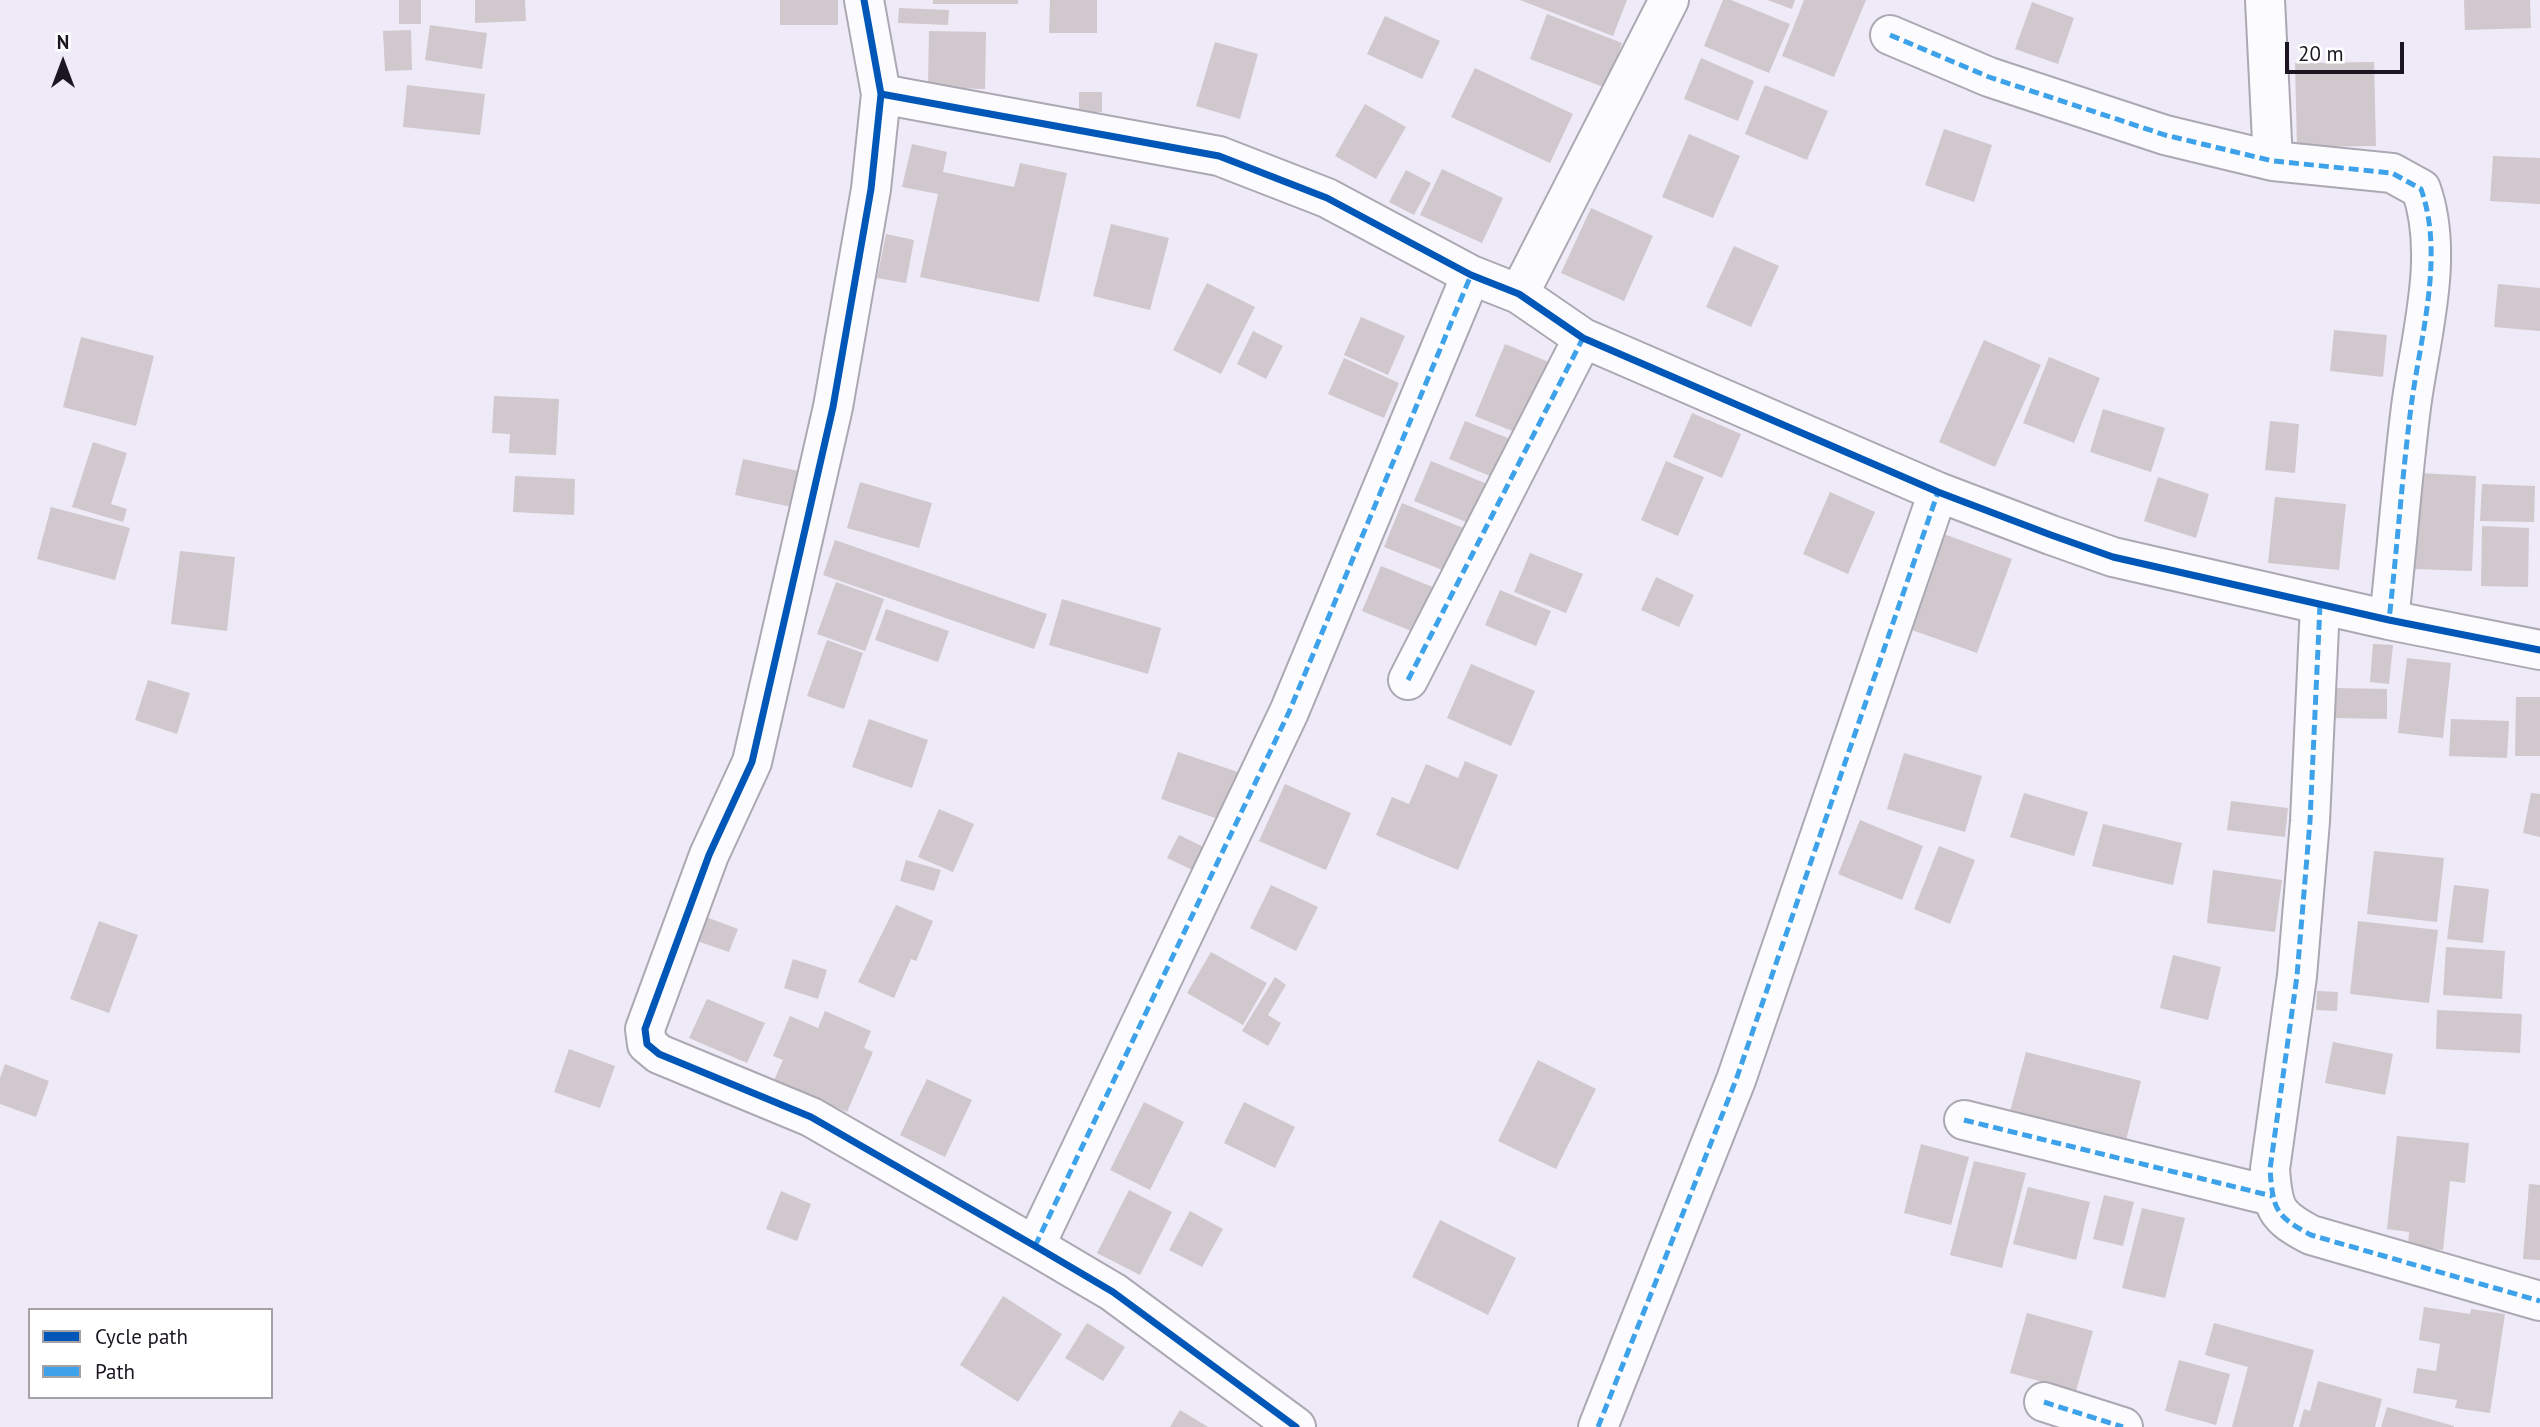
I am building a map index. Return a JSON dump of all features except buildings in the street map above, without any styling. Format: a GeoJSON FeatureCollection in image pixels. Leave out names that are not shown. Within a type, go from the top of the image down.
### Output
{"type":"FeatureCollection","features":[{"type":"Feature","properties":{"kind":"street"},"geometry":{"type":"LineString","coordinates":[[864,0],[881,94],[871,189],[833,407],[752,762],[709,855],[645,1029],[647,1044],[659,1054],[811,1117],[1113,1292],[1296,1427]]}},
{"type":"Feature","properties":{"kind":"street"},"geometry":{"type":"LineString","coordinates":[[1519,294],[1669,0]]}},
{"type":"Feature","properties":{"kind":"street"},"geometry":{"type":"LineString","coordinates":[[2264,0],[2273,161]]}},
{"type":"Feature","properties":{"kind":"street"},"geometry":{"type":"LineString","coordinates":[[1891,35],[1989,77],[2165,135],[2273,161],[2392,173],[2421,189],[2430,215],[2429,280],[2411,409],[2389,620]]}},
{"type":"Feature","properties":{"kind":"street"},"geometry":{"type":"LineString","coordinates":[[881,94],[1219,156],[1327,198],[1471,275],[1519,294],[1583,338],[1938,492],[2113,557],[2320,605],[2540,650]]}},
{"type":"Feature","properties":{"kind":"street"},"geometry":{"type":"LineString","coordinates":[[1035,1246],[1289,712],[1471,275]]}},
{"type":"Feature","properties":{"kind":"street"},"geometry":{"type":"LineString","coordinates":[[1408,680],[1583,338]]}},
{"type":"Feature","properties":{"kind":"street"},"geometry":{"type":"LineString","coordinates":[[1598,1427],[1736,1080],[1938,492]]}},
{"type":"Feature","properties":{"kind":"street"},"geometry":{"type":"LineString","coordinates":[[2320,605],[2310,821],[2297,975],[2270,1169],[2272,1196],[2283,1221],[2311,1235],[2540,1301]]}},
{"type":"Feature","properties":{"kind":"street"},"geometry":{"type":"LineString","coordinates":[[1964,1120],[2272,1196]]}},
{"type":"Feature","properties":{"kind":"street"},"geometry":{"type":"LineString","coordinates":[[2044,1402],[2123,1427]]}},
{"type":"Feature","properties":{"kind":"marked path"},"geometry":{"type":"LineString","coordinates":[[1890,35],[1989,77],[2165,135],[2273,161],[2392,173],[2421,189],[2428,215],[2431,269],[2411,407],[2389,620]]}},
{"type":"Feature","properties":{"kind":"marked path"},"geometry":{"type":"LineString","coordinates":[[1035,1246],[1289,712],[1471,275]]}},
{"type":"Feature","properties":{"kind":"marked path"},"geometry":{"type":"LineString","coordinates":[[1408,680],[1583,338]]}},
{"type":"Feature","properties":{"kind":"marked path"},"geometry":{"type":"LineString","coordinates":[[1598,1427],[1736,1080],[1938,492]]}},
{"type":"Feature","properties":{"kind":"marked path"},"geometry":{"type":"LineString","coordinates":[[2320,605],[2310,821],[2297,976],[2270,1169],[2275,1202],[2283,1216],[2311,1235],[2540,1301]]}},
{"type":"Feature","properties":{"kind":"marked path"},"geometry":{"type":"LineString","coordinates":[[1964,1120],[2272,1196]]}},
{"type":"Feature","properties":{"kind":"marked path"},"geometry":{"type":"LineString","coordinates":[[2044,1402],[2123,1427]]}},
{"type":"Feature","properties":{"kind":"cycle path"},"geometry":{"type":"LineString","coordinates":[[864,0],[881,94],[871,189],[833,407],[752,762],[709,855],[645,1029],[647,1044],[659,1054],[811,1117],[1113,1292],[1296,1427]]}},
{"type":"Feature","properties":{"kind":"cycle path"},"geometry":{"type":"LineString","coordinates":[[881,94],[1219,156],[1327,198],[1471,275],[1519,294],[1583,338],[1938,492],[2051,535],[2113,557],[2389,620],[2540,650]]}}]}
